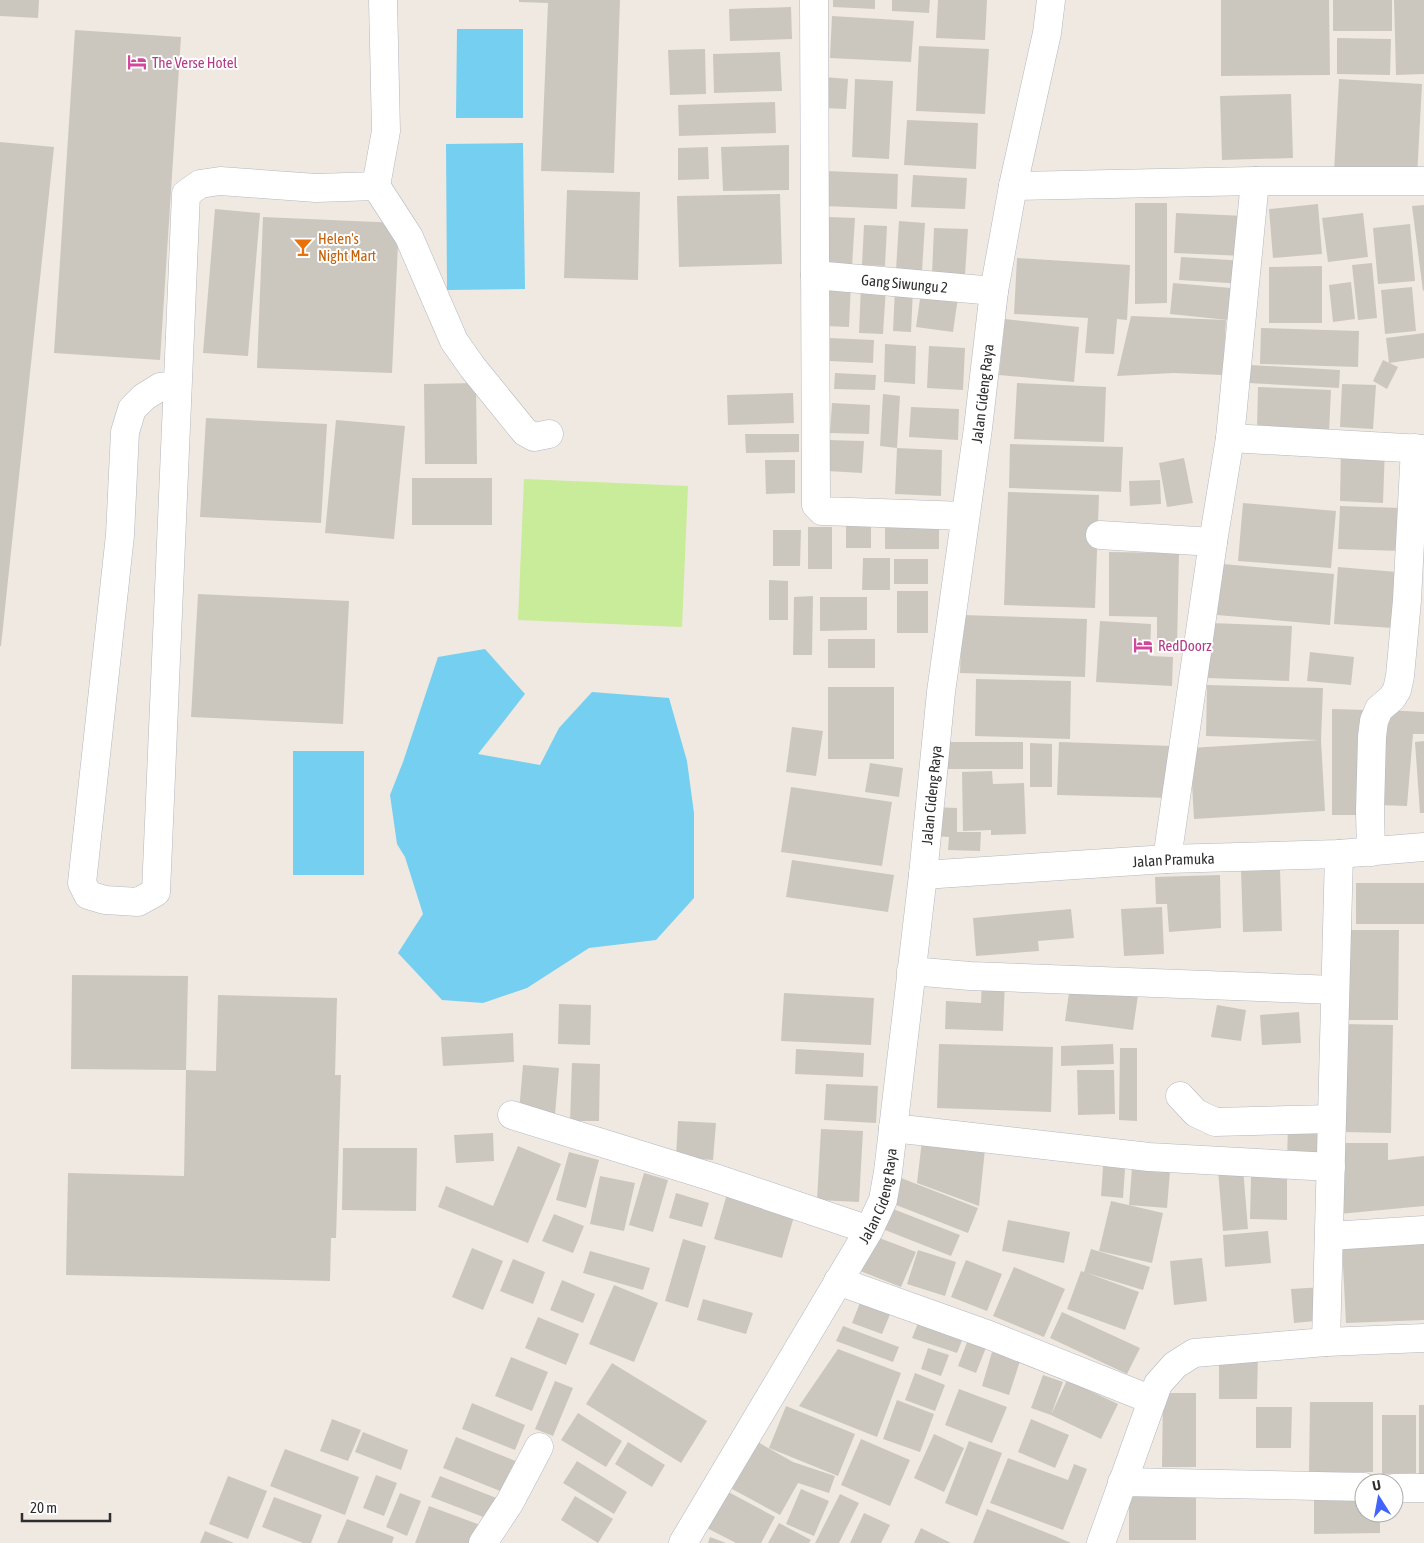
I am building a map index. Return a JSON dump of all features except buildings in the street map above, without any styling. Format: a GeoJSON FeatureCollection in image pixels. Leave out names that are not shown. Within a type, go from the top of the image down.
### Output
{"type":"FeatureCollection","features":[{"type":"Feature","properties":{"kind":"street"},"geometry":{"type":"LineString","coordinates":[[383,0],[386,131],[376,186],[408,237],[454,342],[525,432],[534,437],[549,434]]}},
{"type":"Feature","properties":{"kind":"street"},"geometry":{"type":"LineString","coordinates":[[814,0],[816,505],[822,511],[965,516]]}},
{"type":"Feature","properties":{"kind":"street","name":"Jalan Cideng Raya"},"geometry":{"type":"LineString","coordinates":[[683,1543],[869,1230],[883,1200],[894,1128],[923,875],[941,692],[978,428],[994,291],[1013,186],[1047,33],[1051,0]]}},
{"type":"Feature","properties":{"kind":"street"},"geometry":{"type":"LineString","coordinates":[[178,385],[160,387],[144,397],[132,409],[125,432],[120,535],[82,883],[88,895],[105,900],[138,902],[156,892],[178,385],[186,194],[200,184],[220,180],[316,188],[376,186]]}},
{"type":"Feature","properties":{"kind":"street"},"geometry":{"type":"LineString","coordinates":[[1167,859],[1230,438],[1256,181]]}},
{"type":"Feature","properties":{"kind":"street"},"geometry":{"type":"LineString","coordinates":[[1013,186],[1256,181],[1424,182]]}},
{"type":"Feature","properties":{"kind":"street","name":"Gang Siwungu 2"},"geometry":{"type":"LineString","coordinates":[[814,275],[994,291]]}},
{"type":"Feature","properties":{"kind":"street"},"geometry":{"type":"LineString","coordinates":[[1230,438],[1419,449],[1400,676],[1397,690],[1392,698],[1379,709],[1374,721],[1372,737],[1371,852]]}},
{"type":"Feature","properties":{"kind":"street"},"geometry":{"type":"LineString","coordinates":[[1100,535],[1213,542]]}},
{"type":"Feature","properties":{"kind":"street","name":"Jalan Pramuka"},"geometry":{"type":"LineString","coordinates":[[923,875],[1167,859],[1339,854],[1424,847]]}},
{"type":"Feature","properties":{"kind":"street"},"geometry":{"type":"LineString","coordinates":[[1326,1342],[1339,854]]}},
{"type":"Feature","properties":{"kind":"street"},"geometry":{"type":"LineString","coordinates":[[912,971],[970,976],[1335,990]]}},
{"type":"Feature","properties":{"kind":"street"},"geometry":{"type":"LineString","coordinates":[[1180,1096],[1196,1113],[1215,1122],[1332,1119]]}},
{"type":"Feature","properties":{"kind":"street"},"geometry":{"type":"LineString","coordinates":[[512,1115],[712,1177],[869,1230]]}},
{"type":"Feature","properties":{"kind":"street"},"geometry":{"type":"LineString","coordinates":[[894,1128],[1149,1157],[1332,1167]]}},
{"type":"Feature","properties":{"kind":"street"},"geometry":{"type":"LineString","coordinates":[[1330,1236],[1424,1230]]}},
{"type":"Feature","properties":{"kind":"street"},"geometry":{"type":"LineString","coordinates":[[838,1281],[989,1335],[1152,1400]]}},
{"type":"Feature","properties":{"kind":"street"},"geometry":{"type":"LineString","coordinates":[[1101,1543],[1158,1384],[1175,1365],[1194,1353],[1326,1342],[1424,1338]]}},
{"type":"Feature","properties":{"kind":"street"},"geometry":{"type":"LineString","coordinates":[[483,1543],[510,1502],[539,1447]]}},
{"type":"Feature","properties":{"kind":"street"},"geometry":{"type":"LineString","coordinates":[[1122,1482],[1354,1487]]}},
{"type":"Feature","properties":{"kind":"street"},"geometry":{"type":"LineString","coordinates":[[1404,1488],[1424,1488]]}},
{"type":"Feature","properties":{"kind":"green space"},"geometry":{"type":"Polygon","coordinates":[[[524,479],[688,486],[682,627],[518,620],[524,479]]]}},
{"type":"Feature","properties":{"kind":"water"},"geometry":{"type":"Polygon","coordinates":[[[457,29],[523,29],[523,118],[456,118],[457,29]]]}},
{"type":"Feature","properties":{"kind":"water"},"geometry":{"type":"Polygon","coordinates":[[[523,143],[525,289],[447,290],[446,144],[523,143]]]}},
{"type":"Feature","properties":{"kind":"water"},"geometry":{"type":"Polygon","coordinates":[[[485,649],[525,694],[478,754],[540,765],[559,728],[592,692],[669,698],[687,761],[694,813],[694,898],[656,940],[589,948],[527,988],[483,1003],[442,1000],[398,953],[423,914],[405,857],[397,844],[390,795],[438,657],[485,649]]]}},
{"type":"Feature","properties":{"kind":"water"},"geometry":{"type":"Polygon","coordinates":[[[293,751],[364,751],[364,875],[293,875],[293,751]]]}},
{"type":"Feature","properties":{"kind":"place","name":"The Verse Hotel"},"geometry":{"type":"Point","coordinates":[137,62]}},
{"type":"Feature","properties":{"kind":"place","name":"Helen's Night Mart"},"geometry":{"type":"Point","coordinates":[303,247]}},
{"type":"Feature","properties":{"kind":"place","name":"RedDoorz"},"geometry":{"type":"Point","coordinates":[1143,645]}}]}
